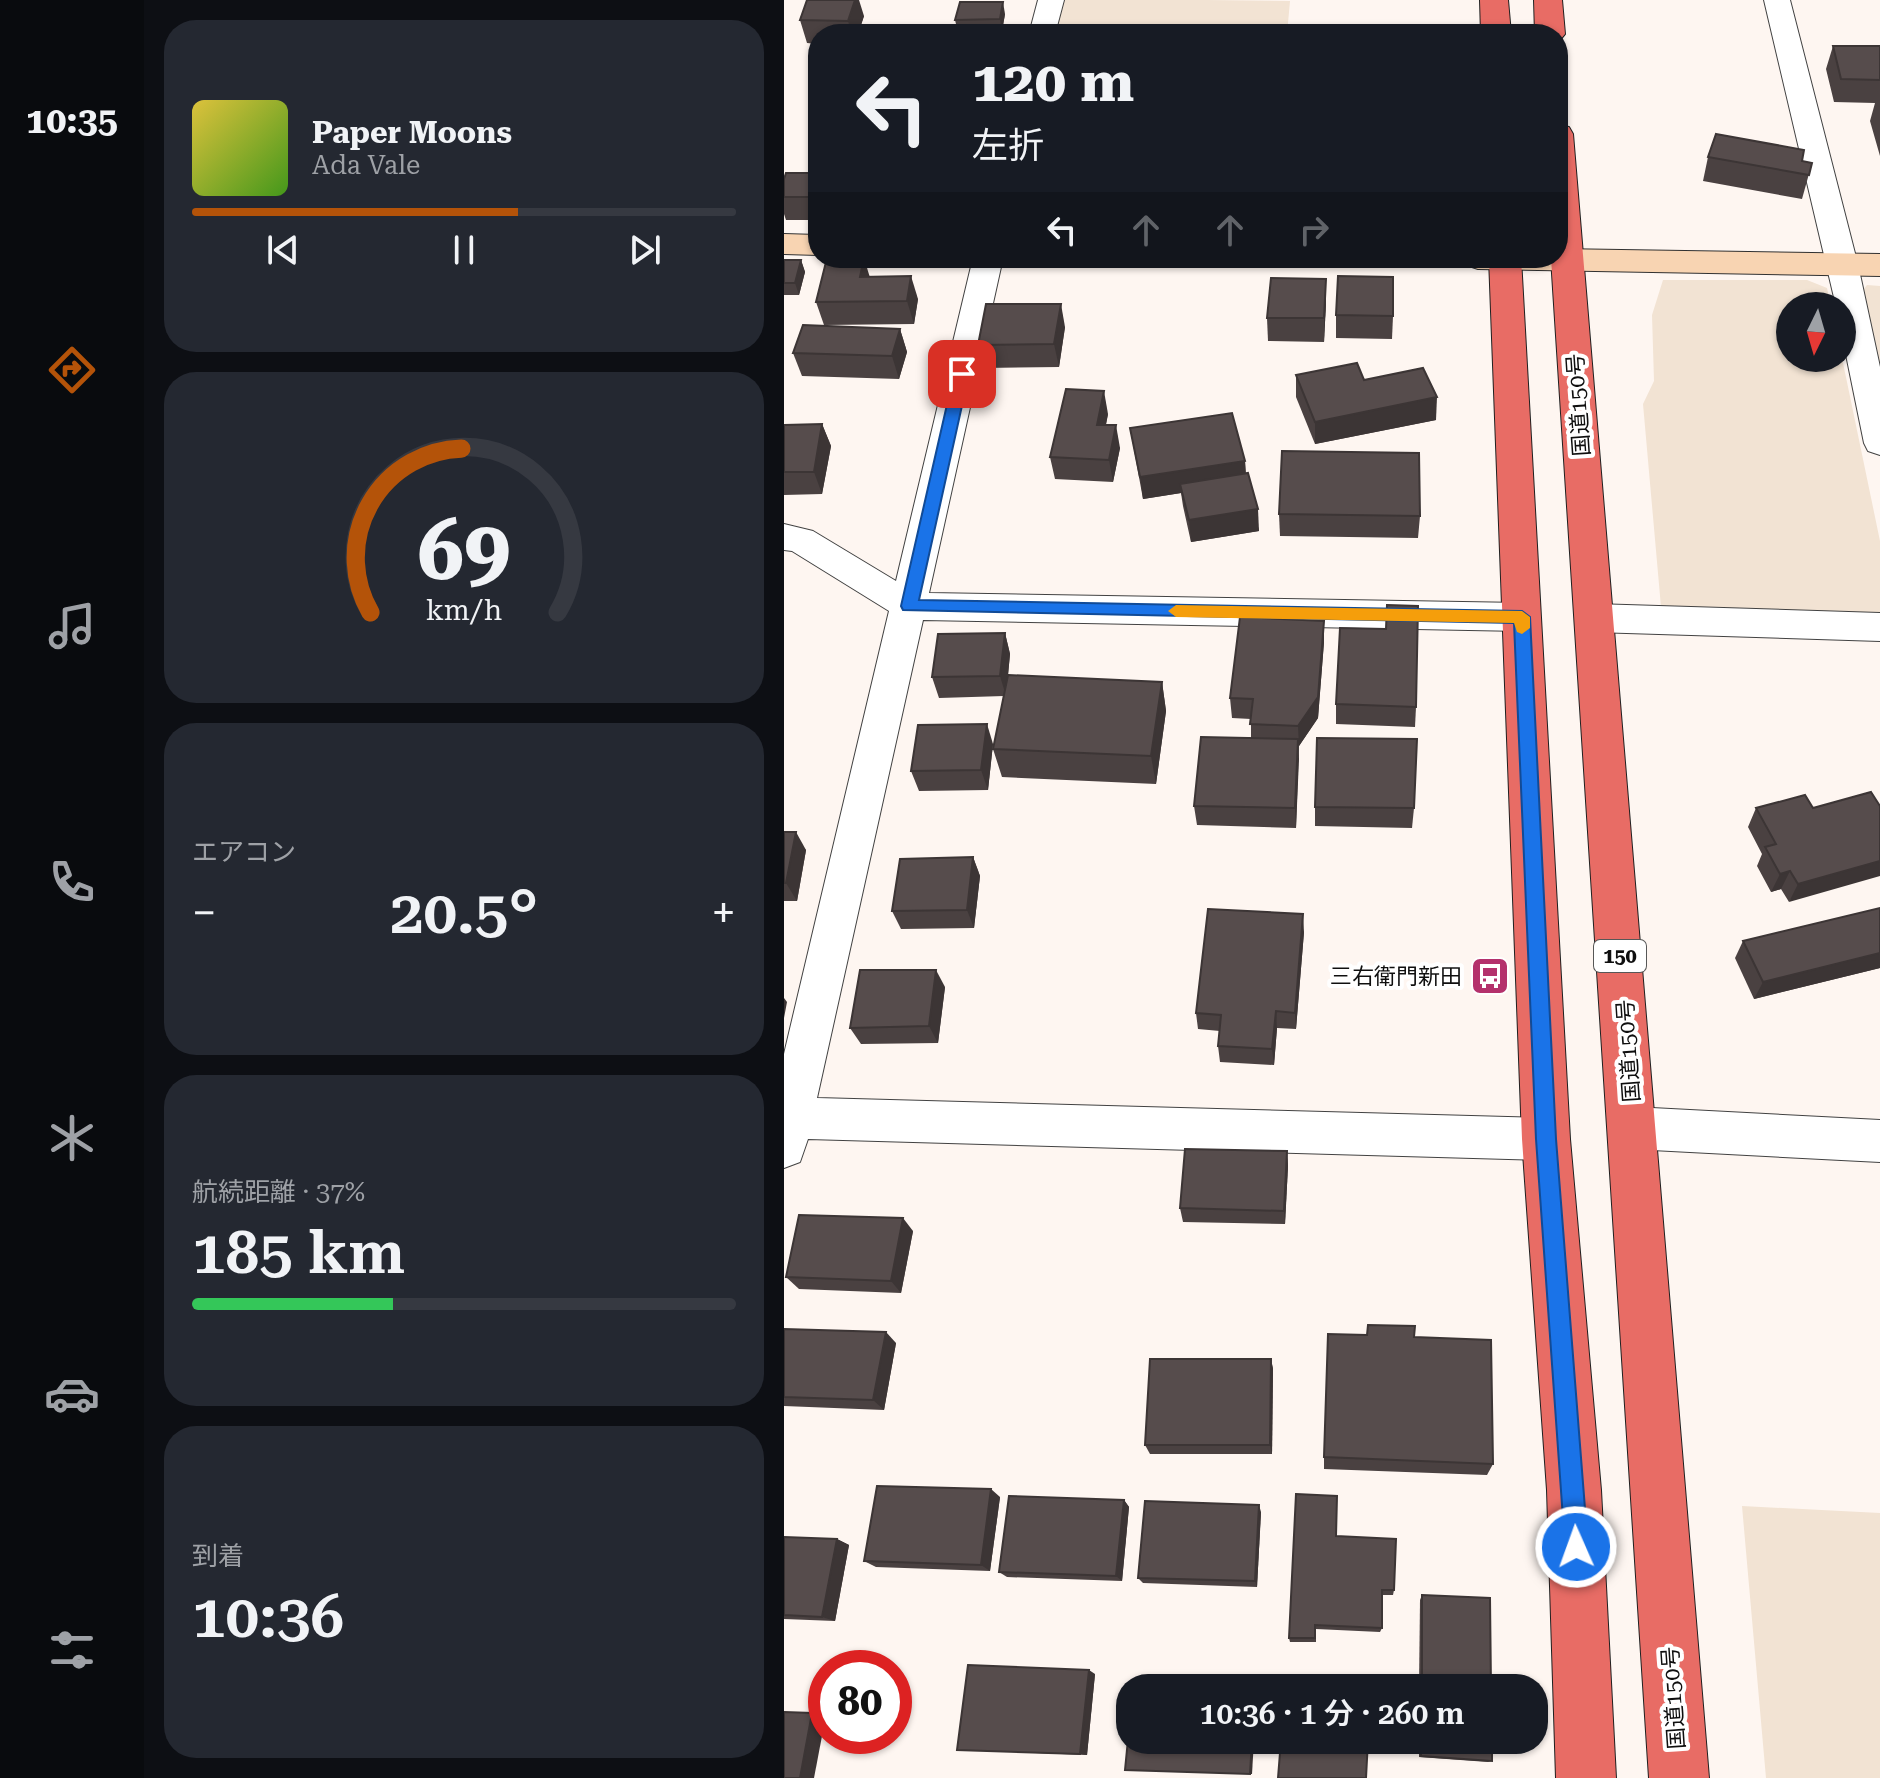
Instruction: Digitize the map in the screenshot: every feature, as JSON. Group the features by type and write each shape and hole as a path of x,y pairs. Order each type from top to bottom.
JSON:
{"highway":[{"path":"1494,0 1495,24"},
{"path":"1548,0 1549,24"},
{"name":"国道150号","path":"1568,260 1679,1778"},
{"path":"1505,268 1546,1139 1574,1490 1586,1778"}],"street":[{"path":"1045,24 1051,0"},
{"path":"1777,0 1843,265 1880,443"},
{"path":"784,244 808,245"},
{"path":"1568,260 1880,265"},
{"path":"986,268 786,1128 1546,1139"},
{"path":"784,537 801,540 909,606 1522,617"},
{"path":"1594,618 1880,627"},
{"path":"1633,1128 1880,1141"}],"shaded area":[{"path":"1063,0 1290,1 1288,24 1057,24"},
{"path":"1663,280 1807,280 1827,288 1828,292 1776,292 1776,372 1845,372 1880,541 1880,616 1661,607 1643,404 1654,381 1652,315"},
{"path":"1867,285 1880,286 1880,371 1860,294"},
{"path":"1742,1506 1880,1513 1880,1778 1766,1778"}],"building":[{"path":"807,0 855,0 848,21 800,20"},
{"path":"960,2 1003,2 1000,19 955,20"},
{"path":"1833,46 1880,46 1880,80 1841,79"},
{"path":"1716,134 1804,150 1802,161 1812,163 1809,175 1708,157"},
{"path":"786,173 808,173 808,197 784,197"},
{"path":"784,260 801,260 795,283 784,283"},
{"path":"824,268 862,268 860,277 911,276 907,301 816,302"},
{"path":"1338,276 1393,277 1393,316 1336,315"},
{"path":"1271,278 1326,279 1324,318 1267,318"},
{"path":"986,304 1061,304 1054,344 978,345"},
{"path":"803,325 900,329 892,356 793,353"},
{"path":"1357,363 1364,380 1423,368 1437,397 1315,422 1296,375"},
{"path":"1066,389 1104,391 1097,425 1116,425 1109,460 1050,457"},
{"path":"1232,413 1245,461 1140,477 1130,428"},
{"path":"822,424 814,472 784,472 784,425"},
{"path":"1282,451 1419,453 1420,516 1279,514"},
{"path":"1248,473 1258,509 1189,520 1180,484"},
{"path":"1387,605 1418,606 1416,707 1336,704 1340,628 1386,629"},
{"path":"1240,617 1324,621 1318,697 1298,726 1250,724 1253,699 1230,698"},
{"path":"1005,633 1000,676 932,677 938,634"},
{"path":"1008,675 1162,682 1151,756 993,749"},
{"path":"987,724 981,770 911,771 918,725"},
{"path":"1201,737 1298,739 1295,808 1194,806"},
{"path":"1317,738 1417,739 1414,808 1315,807"},
{"path":"1871,792 1880,806 1880,861 1798,884 1790,871 1780,874 1765,847 1776,844 1756,808 1805,795 1813,808"},
{"path":"784,832 796,832 786,883 784,883"},
{"path":"973,857 967,910 892,911 900,859"},
{"path":"1880,908 1880,953 1763,982 1743,941"},
{"path":"1208,909 1303,914 1295,1013 1276,1011 1272,1049 1218,1046 1221,1015 1196,1013"},
{"path":"860,970 936,970 929,1026 850,1028"},
{"path":"1185,1149 1287,1151 1284,1211 1180,1208"},
{"path":"799,1215 903,1218 891,1281 786,1277"},
{"path":"1368,1325 1415,1326 1414,1337 1491,1340 1493,1464 1324,1457 1328,1334 1367,1335"},
{"path":"784,1329 886,1332 873,1400 784,1397"},
{"path":"1150,1359 1271,1359 1270,1445 1145,1445"},
{"path":"877,1486 991,1489 981,1565 864,1561"},
{"path":"1296,1494 1337,1496 1336,1536 1396,1539 1394,1590 1382,1590 1382,1628 1315,1625 1315,1638 1289,1638"},
{"path":"1009,1496 1124,1500 1116,1576 999,1572"},
{"path":"1145,1501 1259,1505 1255,1581 1138,1578"},
{"path":"784,1537 837,1539 822,1617 784,1615"},
{"path":"1422,1595 1490,1598 1491,1674 1422,1674"},
{"path":"968,1665 1089,1670 1080,1754 957,1750"},
{"path":"784,1712 808,1713 808,1735 800,1778 784,1778"},
{"path":"1127,1754 1251,1754 1250,1774 1125,1770"},
{"path":"1280,1754 1367,1754 1366,1778 1278,1778"},
{"path":"1492,1754 1492,1761 1421,1756"}],"slow traffic":[{"path":"1176,611 1522,617 1522,628"}],"place":[{"name":"三右衛門新田","path":"1490,976"}],"route":[{"path":"962,374 909,606 1522,617 1546,1139 1576,1547"}]}
